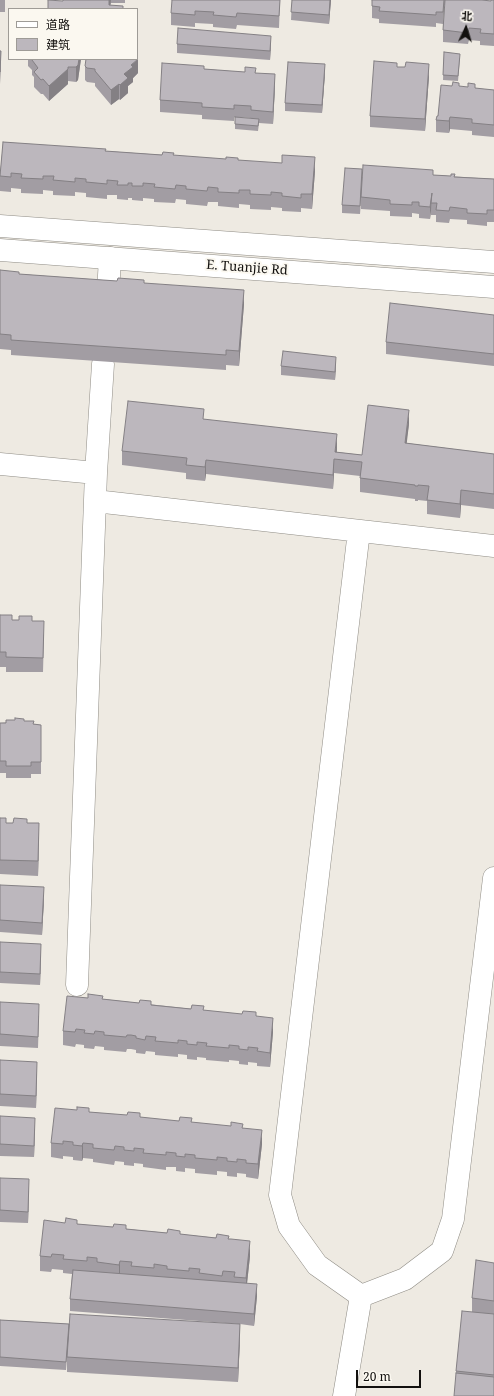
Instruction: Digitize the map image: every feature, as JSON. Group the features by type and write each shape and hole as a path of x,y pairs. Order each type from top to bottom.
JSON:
{"street":[{"path":"0,226 494,262"},
{"name":"E. Tuanjie Rd","path":"0,250 494,287"},
{"path":"108,293 110,258"},
{"path":"77,985 96,473 103,364"},
{"path":"0,464 96,473"},
{"path":"95,501 494,546"},
{"path":"359,530 280,1195 289,1226 317,1265 361,1296"},
{"path":"361,1296 405,1279 442,1251 453,1219 494,878"},
{"path":"344,1396 361,1296"}],"building":[{"path":"48,0 109,0 109,5 123,6 123,8 48,8"},
{"path":"172,0 280,0 279,16 237,13 236,17 213,15 214,12 195,11 195,15 171,13"},
{"path":"292,0 330,0 329,15 291,12"},
{"path":"372,0 444,0 443,12 436,12 436,15 379,11 380,7 372,6"},
{"path":"445,0 494,0 494,34 480,33 481,29 469,28 468,33 443,30"},
{"path":"178,28 271,36 270,51 177,44"},
{"path":"0,51 1,51 0,72"},
{"path":"444,52 460,54 458,76 443,75"},
{"path":"32,60 79,60 76,67 68,67 68,69 49,86 34,72 38,68"},
{"path":"86,60 137,60 131,65 133,67 124,74 128,78 111,90 95,71 95,69 87,68 85,66"},
{"path":"374,61 397,63 397,67 405,67 406,62 429,64 425,119 370,116"},
{"path":"288,62 325,64 322,105 285,103"},
{"path":"162,63 204,66 204,69 245,72 245,67 256,68 255,73 275,74 273,112 251,110 251,106 234,105 234,109 202,107 202,103 160,100"},
{"path":"453,82 459,83 459,86 468,87 468,83 475,84 475,88 494,90 494,125 472,123 472,119 450,117 449,121 436,120 438,116 441,85 452,86"},
{"path":"235,117 259,119 258,126 235,124"},
{"path":"3,142 106,149 105,151 162,155 163,152 174,153 173,155 226,159 226,157 238,158 238,160 282,163 282,155 315,157 312,194 301,194 301,198 282,196 282,193 271,192 271,195 250,194 250,190 239,190 239,193 218,192 218,188 208,187 207,191 186,189 186,186 176,185 175,189 154,187 155,184 143,183 143,186 132,186 132,183 128,183 128,185 117,185 118,181 107,180 107,184 86,182 86,179 75,178 75,182 53,180 54,176 43,176 43,179 21,178 22,174 11,173 11,177 0,176"},
{"path":"363,165 433,170 433,175 451,176 451,174 455,174 454,177 494,179 494,210 487,210 487,214 467,213 467,209 450,207 449,211 436,210 437,203 431,203 432,193 430,207 419,206 419,202 412,202 412,205 390,204 390,200 361,197"},
{"path":"345,168 362,169 360,206 342,205"},
{"path":"0,270 19,272 19,274 117,281 118,278 144,280 144,283 244,290 239,351 226,350 226,355 11,340 11,335 0,334"},
{"path":"390,303 494,315 494,354 386,342"},
{"path":"283,351 336,357 335,372 281,366"},
{"path":"128,401 204,409 203,419 337,434 335,452 362,455 368,405 409,410 405,443 494,454 494,494 461,490 460,504 427,500 429,486 415,486 360,478 362,462 334,459 333,475 206,460 205,467 186,465 187,458 122,451"},
{"path":"0,615 12,615 12,620 19,620 19,616 32,616 32,621 44,621 43,658 6,657 6,652 0,652"},
{"path":"15,718 24,719 24,721 34,721 33,724 41,725 41,762 31,762 31,766 6,766 6,761 0,761 0,723 6,723 6,720 15,720"},
{"path":"0,818 6,818 6,823 13,823 14,818 27,819 27,823 39,823 38,861 0,860"},
{"path":"0,885 44,887 42,923 0,920"},
{"path":"0,942 41,944 40,974 0,972"},
{"path":"88,994 103,996 102,999 139,1003 140,1000 151,1001 151,1005 191,1009 192,1005 204,1006 203,1010 242,1014 243,1011 256,1012 256,1016 273,1018 270,1053 257,1051 258,1048 248,1047 248,1050 239,1049 239,1046 229,1045 229,1048 206,1046 207,1043 197,1042 197,1045 187,1044 187,1041 178,1040 178,1043 155,1041 156,1037 146,1036 145,1040 131,1035 127,1035 126,1037 104,1035 104,1032 95,1031 94,1034 84,1033 85,1030 76,1029 75,1032 63,1031 67,996 88,998"},
{"path":"0,1002 39,1004 38,1037 0,1034"},
{"path":"0,1060 37,1062 36,1096 0,1094"},
{"path":"77,1107 89,1108 89,1112 127,1115 128,1112 140,1113 140,1117 179,1121 180,1117 192,1118 191,1122 231,1126 231,1122 243,1124 242,1128 262,1130 258,1164 246,1163 246,1160 237,1159 237,1162 227,1161 227,1158 217,1157 217,1160 195,1158 195,1155 185,1154 185,1157 176,1156 176,1153 166,1152 166,1155 143,1153 144,1149 134,1148 134,1151 124,1150 124,1147 115,1146 114,1150 93,1148 93,1144 83,1143 82,1146 73,1145 73,1142 63,1141 63,1144 51,1143 55,1108 77,1110"},
{"path":"0,1116 35,1118 34,1146 0,1144"},
{"path":"0,1178 29,1179 28,1212 0,1210"},
{"path":"66,1218 77,1220 77,1224 113,1227 114,1224 126,1225 126,1229 167,1233 168,1229 180,1231 180,1234 216,1238 217,1234 229,1236 228,1239 250,1241 246,1278 234,1277 235,1272 223,1271 222,1276 199,1273 200,1269 189,1268 189,1271 167,1269 167,1266 154,1264 154,1268 131,1266 132,1262 120,1261 119,1265 97,1262 97,1258 87,1257 87,1261 63,1259 64,1255 52,1254 51,1257 40,1256 44,1220 65,1223"},
{"path":"476,1260 494,1263 494,1301 472,1298"},
{"path":"73,1270 257,1284 254,1314 70,1299"},
{"path":"462,1311 494,1314 494,1375 456,1371"},
{"path":"70,1314 240,1324 238,1368 67,1357"},
{"path":"0,1320 69,1324 66,1362 0,1357"},
{"path":"456,1373 494,1377 494,1396 454,1396"}]}
